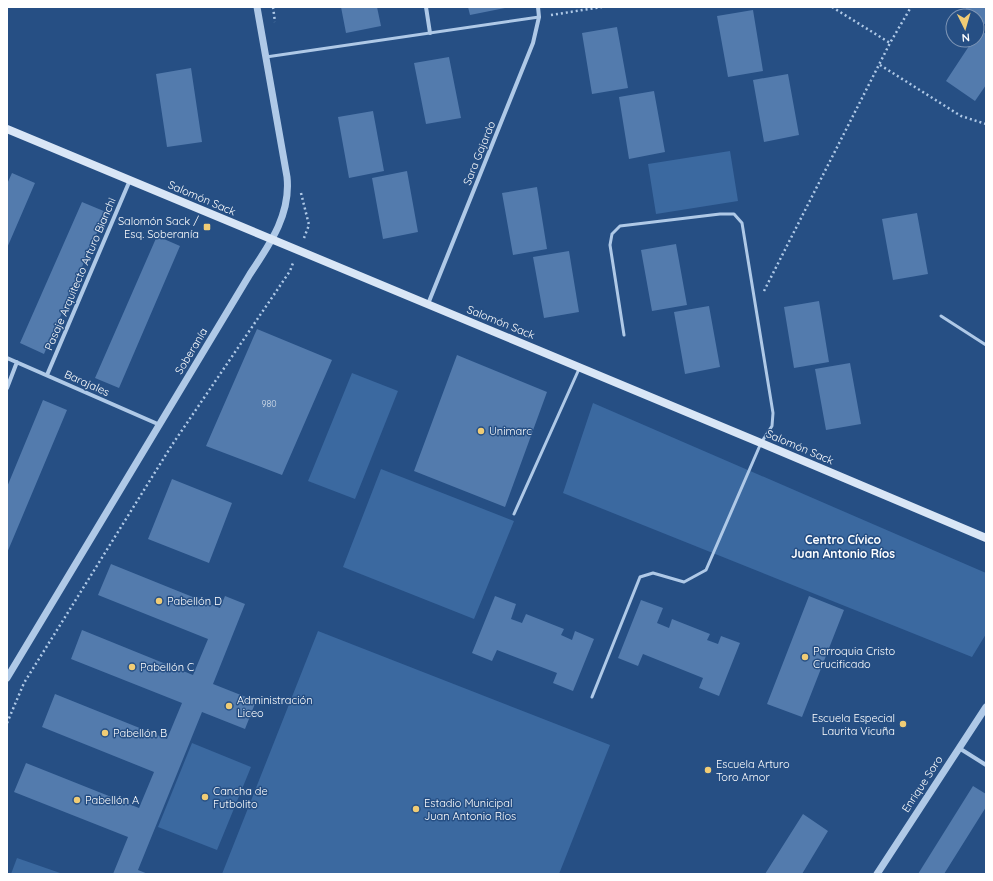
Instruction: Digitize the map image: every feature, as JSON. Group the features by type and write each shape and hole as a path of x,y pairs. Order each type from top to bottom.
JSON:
{"main road":[{"name":"Salomón Sack","path":"7,129 580,367 986,538"}],"street":[{"name":"Soberanía","path":"7,678 250,274 272,240 284,213 288,188 257,7"},
{"path":"426,7 430,33"},
{"name":"Sara Gajardo","path":"428,304 530,50 540,17 538,7"},
{"name":"Pasaje Arquitecto Arturo Bianchi","path":"47,375 130,180"},
{"name":"Barajales","path":"7,358 160,425"},
{"path":"7,388 17,362"},
{"name":"Enrique Soro","path":"877,874 986,706"},
{"path":"959,748 986,765"}],"lane":[{"path":"266,58 540,17"},
{"path":"592,697 640,577 653,573 684,582 706,570 761,443 772,426 774,413 742,223 734,214 720,214 620,226 612,234 610,245 624,335"},
{"path":"941,316 986,345"},
{"path":"514,514 580,367"}],"path":[{"path":"540,17 602,7"},
{"path":"832,7 890,43"},
{"path":"756,307 890,43 911,7"},
{"path":"880,65 961,116 986,124"}],"shaded area":[{"path":"730,151 738,201 656,214 648,164"},
{"path":"352,373 398,391 355,499 308,481"},
{"path":"593,403 986,573 986,634 972,657 563,493"},
{"path":"381,469 514,521 474,619 343,567"},
{"name":"Estadio Municipal Juan Antonio Ríos","path":"318,631 610,745 559,874 222,874"},
{"name":"Cancha de Futbolito","path":"192,743 251,767 217,850 158,827"},
{"path":"17,858 63,874 11,874"}],"building":[{"path":"341,7 377,7 381,26 346,33"},
{"path":"468,7 504,7 505,8 470,15"},
{"path":"986,7 986,25 985,8 966,8"},
{"path":"753,10 763,71 728,77 717,16"},
{"path":"617,27 628,88 592,94 582,33"},
{"path":"985,33 986,34 986,85 975,101 946,81 968,48 985,48"},
{"path":"449,57 461,118 426,124 414,63"},
{"path":"191,68 202,142 167,147 156,74"},
{"path":"788,74 799,135 764,142 753,80"},
{"path":"654,91 665,152 629,159 619,97"},
{"path":"373,111 384,171 349,178 338,117"},
{"path":"407,171 418,232 383,239 372,178"},
{"path":"12,173 35,183 7,248 7,184"},
{"path":"537,187 547,249 513,255 502,193"},
{"path":"82,202 106,212 44,354 20,343"},
{"path":"917,213 928,274 893,280 882,219"},
{"path":"157,236 180,246 119,388 95,378"},
{"path":"676,244 687,305 652,311 641,250"},
{"path":"569,251 579,312 544,318 533,257"},
{"path":"819,301 829,362 794,368 784,307"},
{"path":"709,306 720,367 685,374 674,312"},
{"path":"257,329 332,360 282,475 206,446"},
{"name":"Unimarc","path":"457,355 547,392 505,507 414,471"},
{"path":"850,363 861,424 826,430 815,369"},
{"path":"43,400 67,410 7,553 7,487"},
{"path":"172,479 232,503 209,563 148,539"},
{"path":"111,564 220,608 225,596 245,604 213,684 256,701 245,729 202,712 138,870 148,874 113,874 128,837 14,792 26,763 139,808 154,772 42,727 55,694 167,739 182,703 71,659 82,630 193,675 208,639 98,595"},
{"path":"495,596 516,604 511,619 522,623 526,614 564,629 561,635 572,640 575,631 594,639 573,691 553,683 557,673 497,650 492,661 472,653"},
{"name":"Parroquia Cristo Crucificado","path":"809,596 844,610 802,717 767,704"},
{"path":"641,600 663,608 657,623 669,628 672,619 710,634 707,640 718,644 721,636 740,643 719,696 699,688 703,678 643,654 638,666 618,658"},
{"path":"973,786 986,794 986,807 944,874 918,874"},
{"path":"803,814 828,831 802,874 765,874"}],"place":[{"name":"Salomón Sack / Esq. Soberanía","path":"207,227"},
{"name":"Unimarc","path":"481,431"},
{"name":"Pabellón D","path":"159,601"},
{"name":"Parroquia Cristo Crucificado","path":"805,657"},
{"name":"Pabellón C","path":"132,667"},
{"name":"Administración Liceo","path":"229,706"},
{"name":"Escuela Especial Laurita Vicuña","path":"903,724"},
{"name":"Pabellón B","path":"105,733"},
{"name":"Escuela Arturo Toro Amor","path":"708,770"},
{"name":"Cancha de Futbolito","path":"205,797"},
{"name":"Pabellón A","path":"77,800"},
{"name":"Estadio Municipal Juan Antonio Ríos","path":"416,809"}],"district":[{"name":"Centro Cívico Juan Antonio Ríos","path":"843,546"}]}
